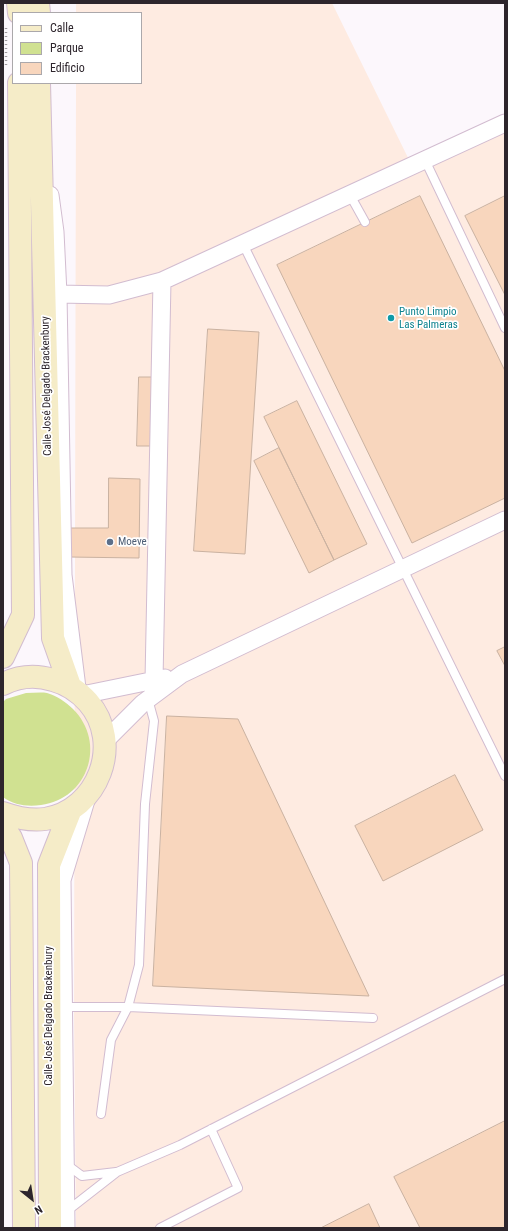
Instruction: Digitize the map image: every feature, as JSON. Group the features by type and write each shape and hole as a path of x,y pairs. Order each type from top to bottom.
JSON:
{"main road":[{"path":"3,657 23,615 19,84"},
{"name":"Calle José Delgado Brackenbury","path":"39,84 53,638 76,691 93,708 101,724 105,741 105,756 102,770 96,784 79,803 49,865 50,1228"},
{"path":"3,684 21,678 46,678 76,691"},
{"path":"3,813 16,818 30,820 45,819 59,816 79,803"},
{"path":"3,826 11,838 21,863 24,1228"}],"street":[{"path":"40,115 55,232 58,294 63,575 76,691 154,680 182,674"},
{"path":"58,294 109,295 162,281 505,123"},
{"path":"154,680 162,281"},
{"path":"105,741 148,699 182,674 505,520"},
{"path":"66,1220 62,880 79,803"}],"lane":[{"path":"425,160 505,328"},
{"path":"350,195 365,222"},
{"path":"243,244 505,776"},
{"path":"101,1114 111,1040 128,1007 139,966 145,804 154,721 148,699"},
{"path":"65,1164 82,1176 117,1172 180,1145 505,979"},
{"path":"64,1007 128,1007 373,1018"},
{"path":"160,1228 238,1188 211,1129"},
{"path":"66,1220 117,1172"}],"shaded area":[{"path":"76,3 332,3 415,172 505,130 505,1228 76,1228 74,1013 76,84 142,84 142,12 76,12"}],"green space":[{"path":"26,693 47,693 64,702 73,709 83,723 89,738 90,753 87,768 81,781 71,792 57,801 31,806 21,805 3,797 3,702 6,699"}],"building":[{"name":"Punto Limpio Las Palmeras","path":"420,196 505,371 505,498 412,543 277,265"},
{"path":"505,196 505,295 465,216"},
{"path":"208,329 259,332 245,554 194,551"},
{"path":"139,377 153,377 151,446 137,446"},
{"path":"297,401 367,544 334,560 264,417"},
{"path":"279,448 334,560 309,573 254,461"},
{"path":"109,478 140,479 139,558 69,557 70,528 108,528"},
{"path":"505,647 505,666 497,651"},
{"path":"167,716 238,719 369,996 153,986"},
{"path":"455,775 483,830 383,881 355,826"},
{"path":"505,1121 505,1228 420,1228 394,1177"},
{"path":"369,1204 380,1228 321,1228"}],"place":[{"name":"Punto Limpio Las Palmeras","path":"391,318"},
{"name":"Moeve","path":"110,542"}]}
